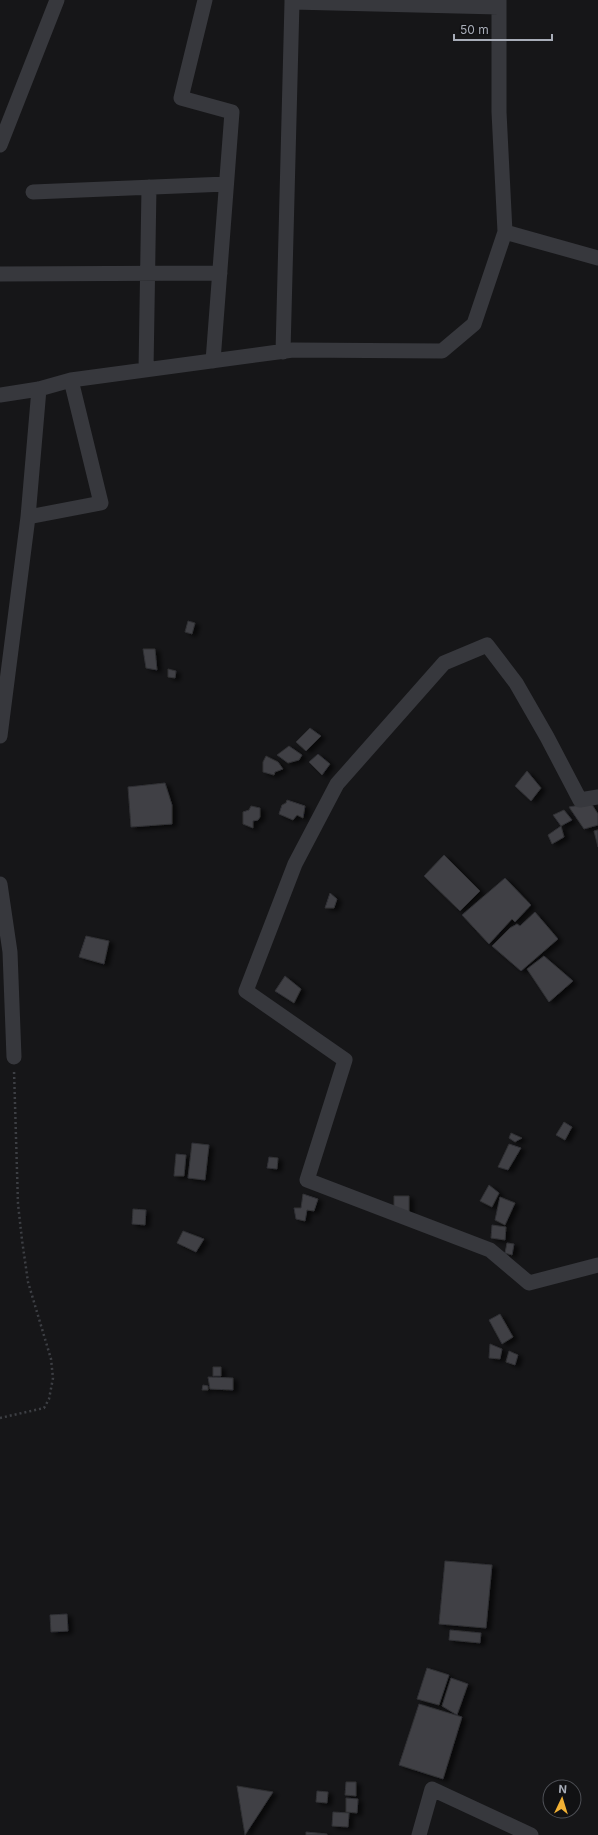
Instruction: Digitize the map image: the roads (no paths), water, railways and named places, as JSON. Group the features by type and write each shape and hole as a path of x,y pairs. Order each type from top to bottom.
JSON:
{"street":[{"path":"0,145 57,0"},
{"path":"205,0 181,98 232,112 213,361"},
{"path":"0,394 39,389 71,380 283,352 294,350 442,351 474,324 505,232 499,112 499,4 292,1 283,352"},
{"path":"33,192 226,184"},
{"path":"146,370 149,187"},
{"path":"505,232 598,258"},
{"path":"0,274 220,273"},
{"path":"28,517 101,503 71,380"},
{"path":"0,736 28,517 39,389"},
{"path":"598,797 580,800 547,737 516,683 487,645 444,663 337,784 295,864 246,991 345,1060 307,1180 490,1250 529,1283 598,1265"},
{"path":"0,884 14,1057"},
{"path":"419,1835 432,1789 531,1835"}]}
